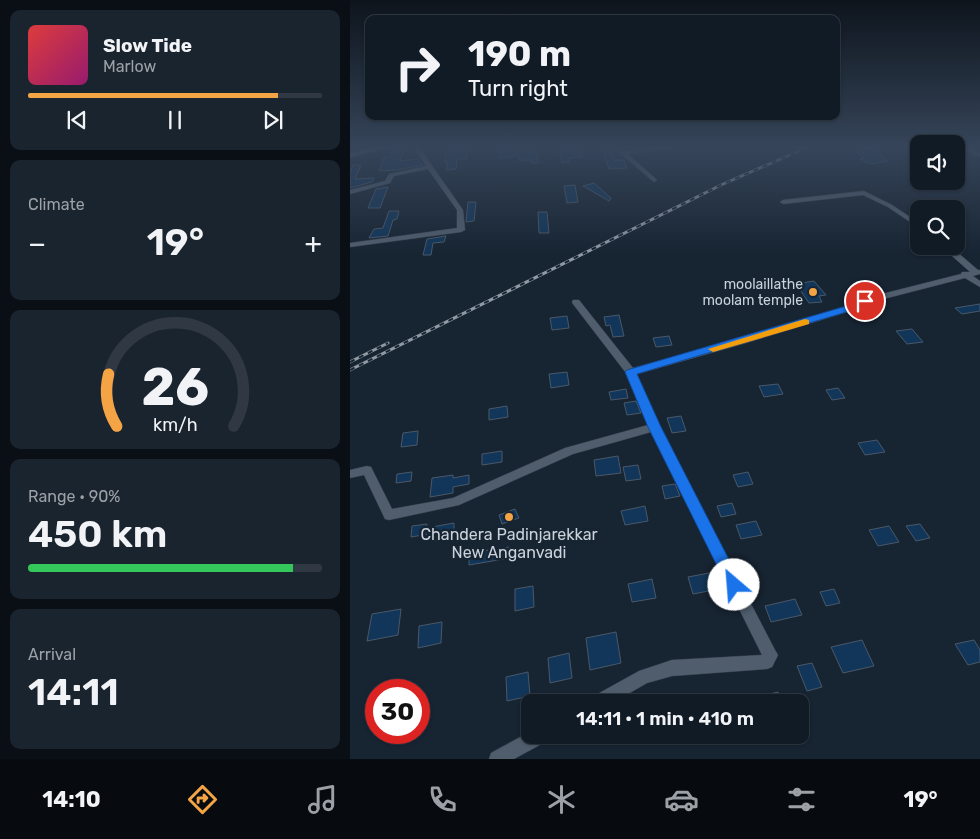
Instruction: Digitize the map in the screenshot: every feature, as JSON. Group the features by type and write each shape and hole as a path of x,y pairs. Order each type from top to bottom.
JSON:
{"street":[{"path":"350,192 386,182"},
{"path":"350,245 461,230 460,210 440,182"},
{"path":"783,202 864,193 910,220"},
{"path":"954,255 973,273 980,285"},
{"path":"631,372 743,341 846,309 865,301 973,273"},
{"path":"576,302 631,372 654,427 770,655 767,662 672,668 644,676 614,694"},
{"path":"350,474 367,470 389,515 455,502 569,451 654,427"},
{"path":"497,759 524,744"}],"building":[{"path":"350,182 370,182 350,188"},
{"path":"594,183 611,198 609,201 583,186"},
{"path":"575,185 578,202 567,203 564,186"},
{"path":"388,187 380,208 368,208 376,189"},
{"path":"468,202 476,202 474,221 466,222"},
{"path":"389,211 399,211 397,219 393,220 388,236 369,238 374,229 383,228"},
{"path":"538,212 547,212 549,233 539,233"},
{"path":"446,236 444,242 433,243 431,255 423,255 427,239"},
{"name":"moolaillathe moolam temple","path":"814,281 826,295 819,296 822,302 809,303 796,284"},
{"path":"980,304 980,311 962,314 955,308"},
{"path":"619,315 624,336 613,337 610,325 606,326 604,317"},
{"path":"567,316 569,328 552,330 550,318"},
{"path":"912,329 923,342 907,344 896,331"},
{"path":"669,336 672,345 656,347 653,338"},
{"path":"567,372 569,385 551,388 549,374"},
{"path":"778,384 783,394 764,397 759,386"},
{"path":"838,388 845,398 832,400 826,390"},
{"path":"626,389 628,398 611,400 609,392"},
{"path":"636,401 641,413 627,415 624,403"},
{"path":"507,406 508,417 489,420 489,409"},
{"path":"681,416 686,431 672,433 667,418"},
{"path":"418,431 417,445 401,447 403,433"},
{"path":"877,440 885,452 865,455 858,443"},
{"path":"502,451 502,462 482,465 482,454"},
{"path":"618,456 621,473 596,476 594,460"},
{"path":"638,465 641,479 626,481 623,467"},
{"path":"412,472 411,481 396,483 397,474"},
{"path":"748,472 753,484 738,487 733,475"},
{"path":"453,475 453,478 469,475 469,484 453,487 453,493 430,497 432,478"},
{"path":"675,484 680,496 665,499 662,486"},
{"path":"732,503 736,514 721,517 717,506"},
{"path":"645,506 648,521 625,525 621,511"},
{"name":"Chandera Padinjarekkar New Anganvadi","path":"515,509 519,518 502,524 499,515"},
{"path":"756,521 762,535 741,539 736,525"},
{"path":"454,523 454,538 435,541 435,533 411,537 412,526 427,524 426,528"},
{"path":"920,524 930,538 916,541 906,526"},
{"path":"889,526 899,542 878,546 869,530"},
{"path":"509,547 510,558 469,565 469,553"},
{"path":"709,573 714,590 693,594 688,577"},
{"path":"652,579 656,598 632,602 628,584"},
{"path":"533,586 534,607 515,611 515,589"},
{"path":"834,589 840,603 826,606 820,592"},
{"path":"795,599 802,615 771,622 765,606"},
{"path":"401,609 398,635 367,641 372,614"},
{"path":"442,622 441,643 418,648 419,626"},
{"path":"616,632 621,663 590,670 586,638"},
{"path":"862,640 874,666 843,673 831,647"},
{"path":"974,640 980,650 980,662 968,665 955,644"},
{"path":"569,653 572,678 550,683 548,658"},
{"path":"812,663 822,687 807,691 797,666"},
{"path":"528,672 530,694 521,694 521,698 507,701 506,677"}],"railway":[{"path":"350,370 727,182"},
{"path":"350,362 388,343"}],"slow traffic":[{"path":"713,349 805,322"}],"place":[{"name":"moolaillathe moolam temple","path":"813,292"},
{"name":"Chandera Padinjarekkar New Anganvadi","path":"509,517"}],"route":[{"path":"734,585 654,427 631,372 743,341 846,309 865,301"}]}
